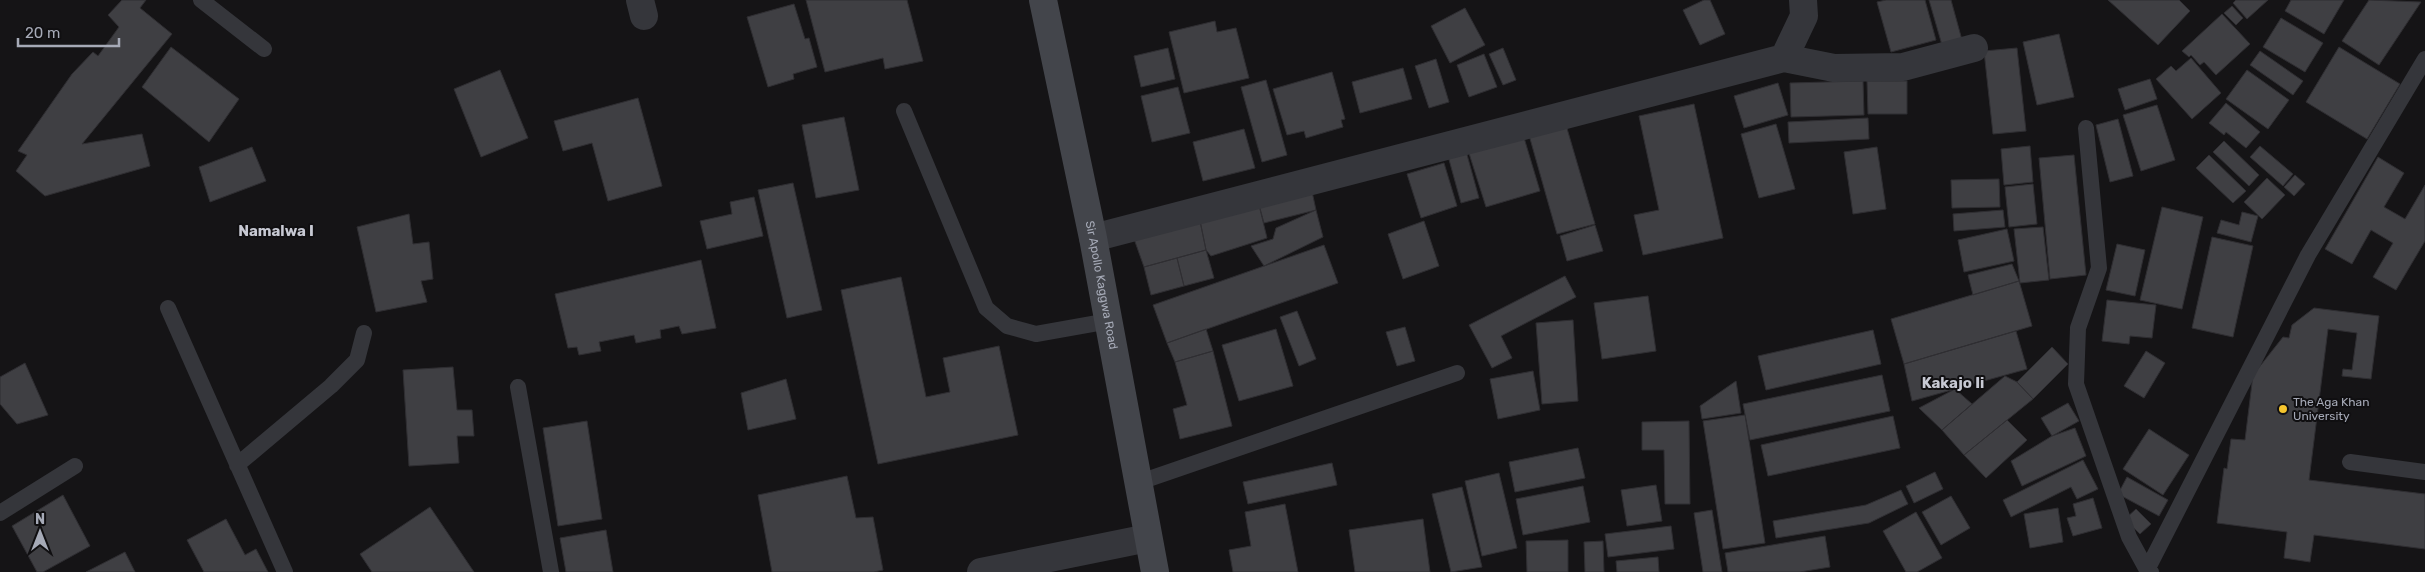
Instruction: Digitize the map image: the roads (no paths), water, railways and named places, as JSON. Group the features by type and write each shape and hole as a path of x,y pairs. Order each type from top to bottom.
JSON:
{"main road":[{"name":"Sir Apollo Kaggwa Road","path":"1043,0 1093,238 1155,572"}],"street":[{"path":"1784,58 1804,16 1803,0"},
{"path":"1093,238 1784,58 1834,68 1903,67 1974,48"},
{"path":"981,572 1148,538"}],"lane":[{"path":"201,0 264,49"},
{"path":"2149,571 2308,255 2425,59"},
{"path":"904,111 986,308 1007,326 1036,334 1109,321"},
{"path":"2086,128 2099,268 2078,328 2076,384 2129,538 2149,571"},
{"path":"168,308 285,572"},
{"path":"238,465 331,386 357,360 364,333"},
{"path":"1137,483 1457,373"},
{"path":"518,387 551,572"},
{"path":"2350,462 2425,472"},
{"path":"0,513 75,466"}],"place":[{"name":"The Aga Khan University","path":"2283,409"}],"district":[{"name":"Namalwa I","path":"276,231"},
{"name":"Kakajo Ii","path":"1953,383"}]}
